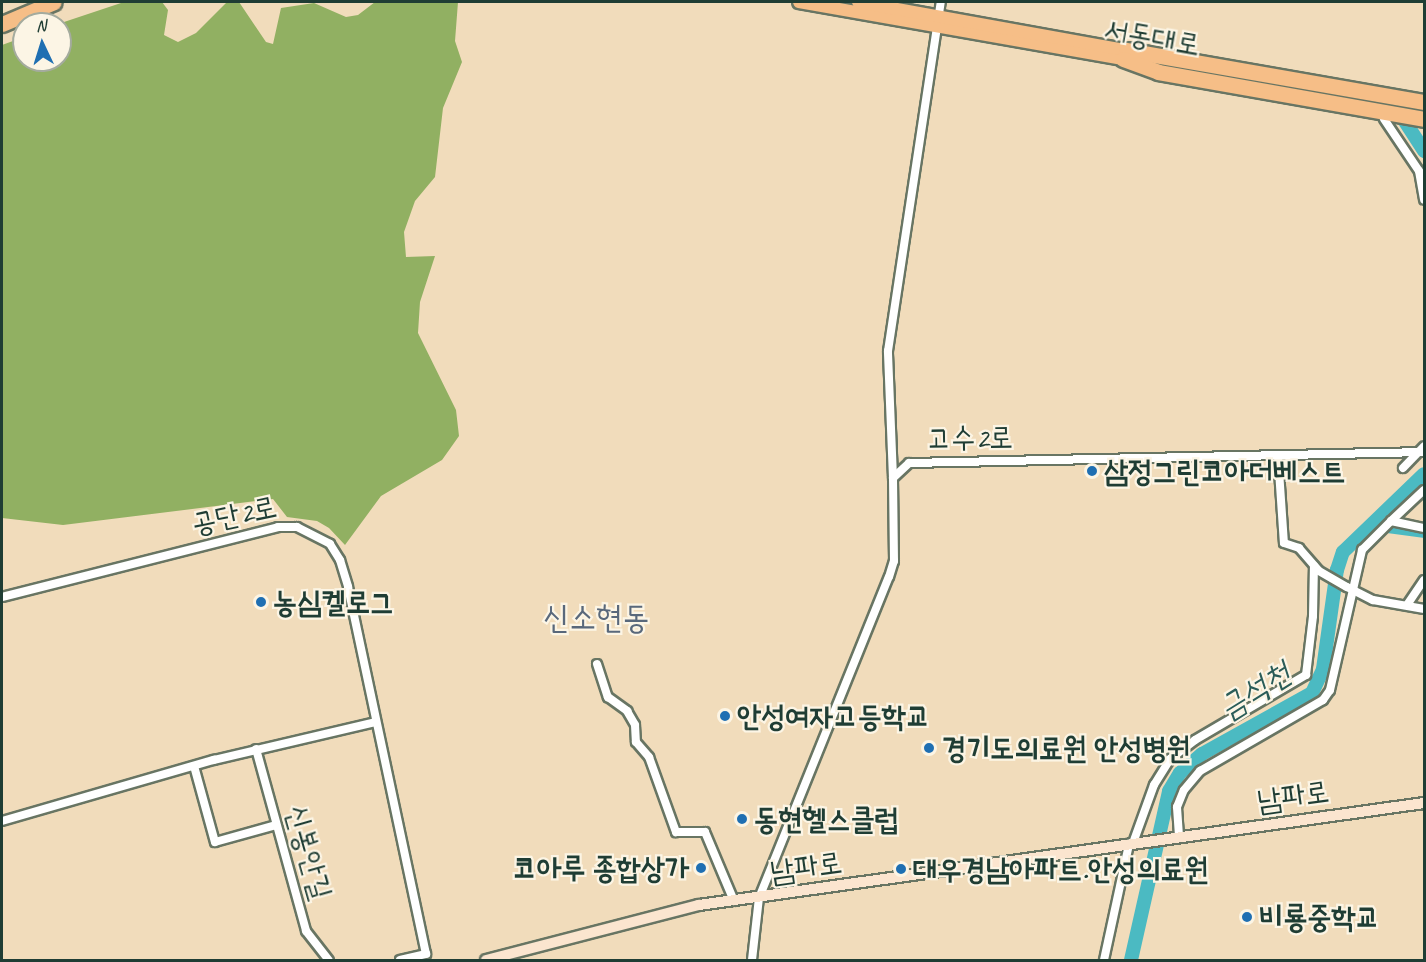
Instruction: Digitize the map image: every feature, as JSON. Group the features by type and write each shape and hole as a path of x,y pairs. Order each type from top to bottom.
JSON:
{"highway":[{"path":"2,24 54,2"},
{"path":"1125,54 1260,66 1425,94"},
{"path":"1125,54 1158,72 1425,119"},
{"name":"서동대로","path":"1125,54 1425,102"},
{"name":"서동대로","path":"1125,54 1425,111"}],"main road":[{"name":"서동대로","path":"799,2 941,22 1125,54"},
{"name":"서동대로","path":"858,2 941,22"}],"street":[{"path":"893,478 888,351 941,22 942,2"},
{"path":"1384,119 1419,171 1425,200"},
{"path":"1403,468 1422,450"},
{"name":"고수2로","path":"752,960 759,898 889,577 894,561 893,478 909,463 1278,456 1422,450"},
{"path":"1278,456 1284,543 1299,548 1317,569 1373,600 1425,609"},
{"path":"1173,837 1177,807 1184,790 1200,771 1323,700 1330,690 1349,588 1362,550 1425,490"},
{"path":"1390,522 1425,528"},
{"name":"공단2로","path":"2,597 278,527 297,526 330,544 340,560 429,957 400,960"},
{"path":"1104,960 1133,843 1154,785 1170,759 1195,740 1306,675 1317,569"},
{"path":"1407,605 1425,580"},
{"path":"597,664 608,697 627,711 635,725 636,742 649,757 676,832 705,832 734,901"},
{"path":"2,821 256,749 376,722"},
{"name":"신봉안길","path":"256,749 306,931 329,960"},
{"path":"194,766 215,842 276,825"},
{"name":"남파로","path":"486,960 699,905 1425,803"}],"green space":[{"path":"124,2 162,2 168,10 164,35 178,42 196,33 227,2 239,2 266,42 273,44 281,8 314,3 346,17 358,15 375,2 458,2 455,41 462,62 443,108 435,177 415,201 404,232 406,257 435,256 420,302 418,333 456,410 459,436 442,460 381,496 345,545 329,528 317,521 287,517 273,499 63,525 2,518 2,45 12,41 12,72 72,72 72,19"}],"waterway":[{"name":"금석천","path":"1404,120 1424,151"},
{"name":"금석천","path":"1131,960 1169,791 1180,773 1202,754 1312,693 1323,669 1337,570 1343,552 1424,474"},
{"path":"1373,524 1424,531"}],"place":[{"name":"삼정그린코아더베스트","path":"1092,471"},
{"name":"농심켈로그","path":"261,602"},
{"name":"안성여자고등학교","path":"725,716"},
{"name":"경기도의료원 안성병원","path":"929,748"},
{"name":"동현헬스클럽","path":"742,819"},
{"name":"코아루 종합상가","path":"701,868"},
{"name":"대우경남아파트.안성의료원","path":"901,869"},
{"name":"비룡중학교","path":"1247,917"}],"district":[{"name":"신소현동","path":"596,618"}]}
